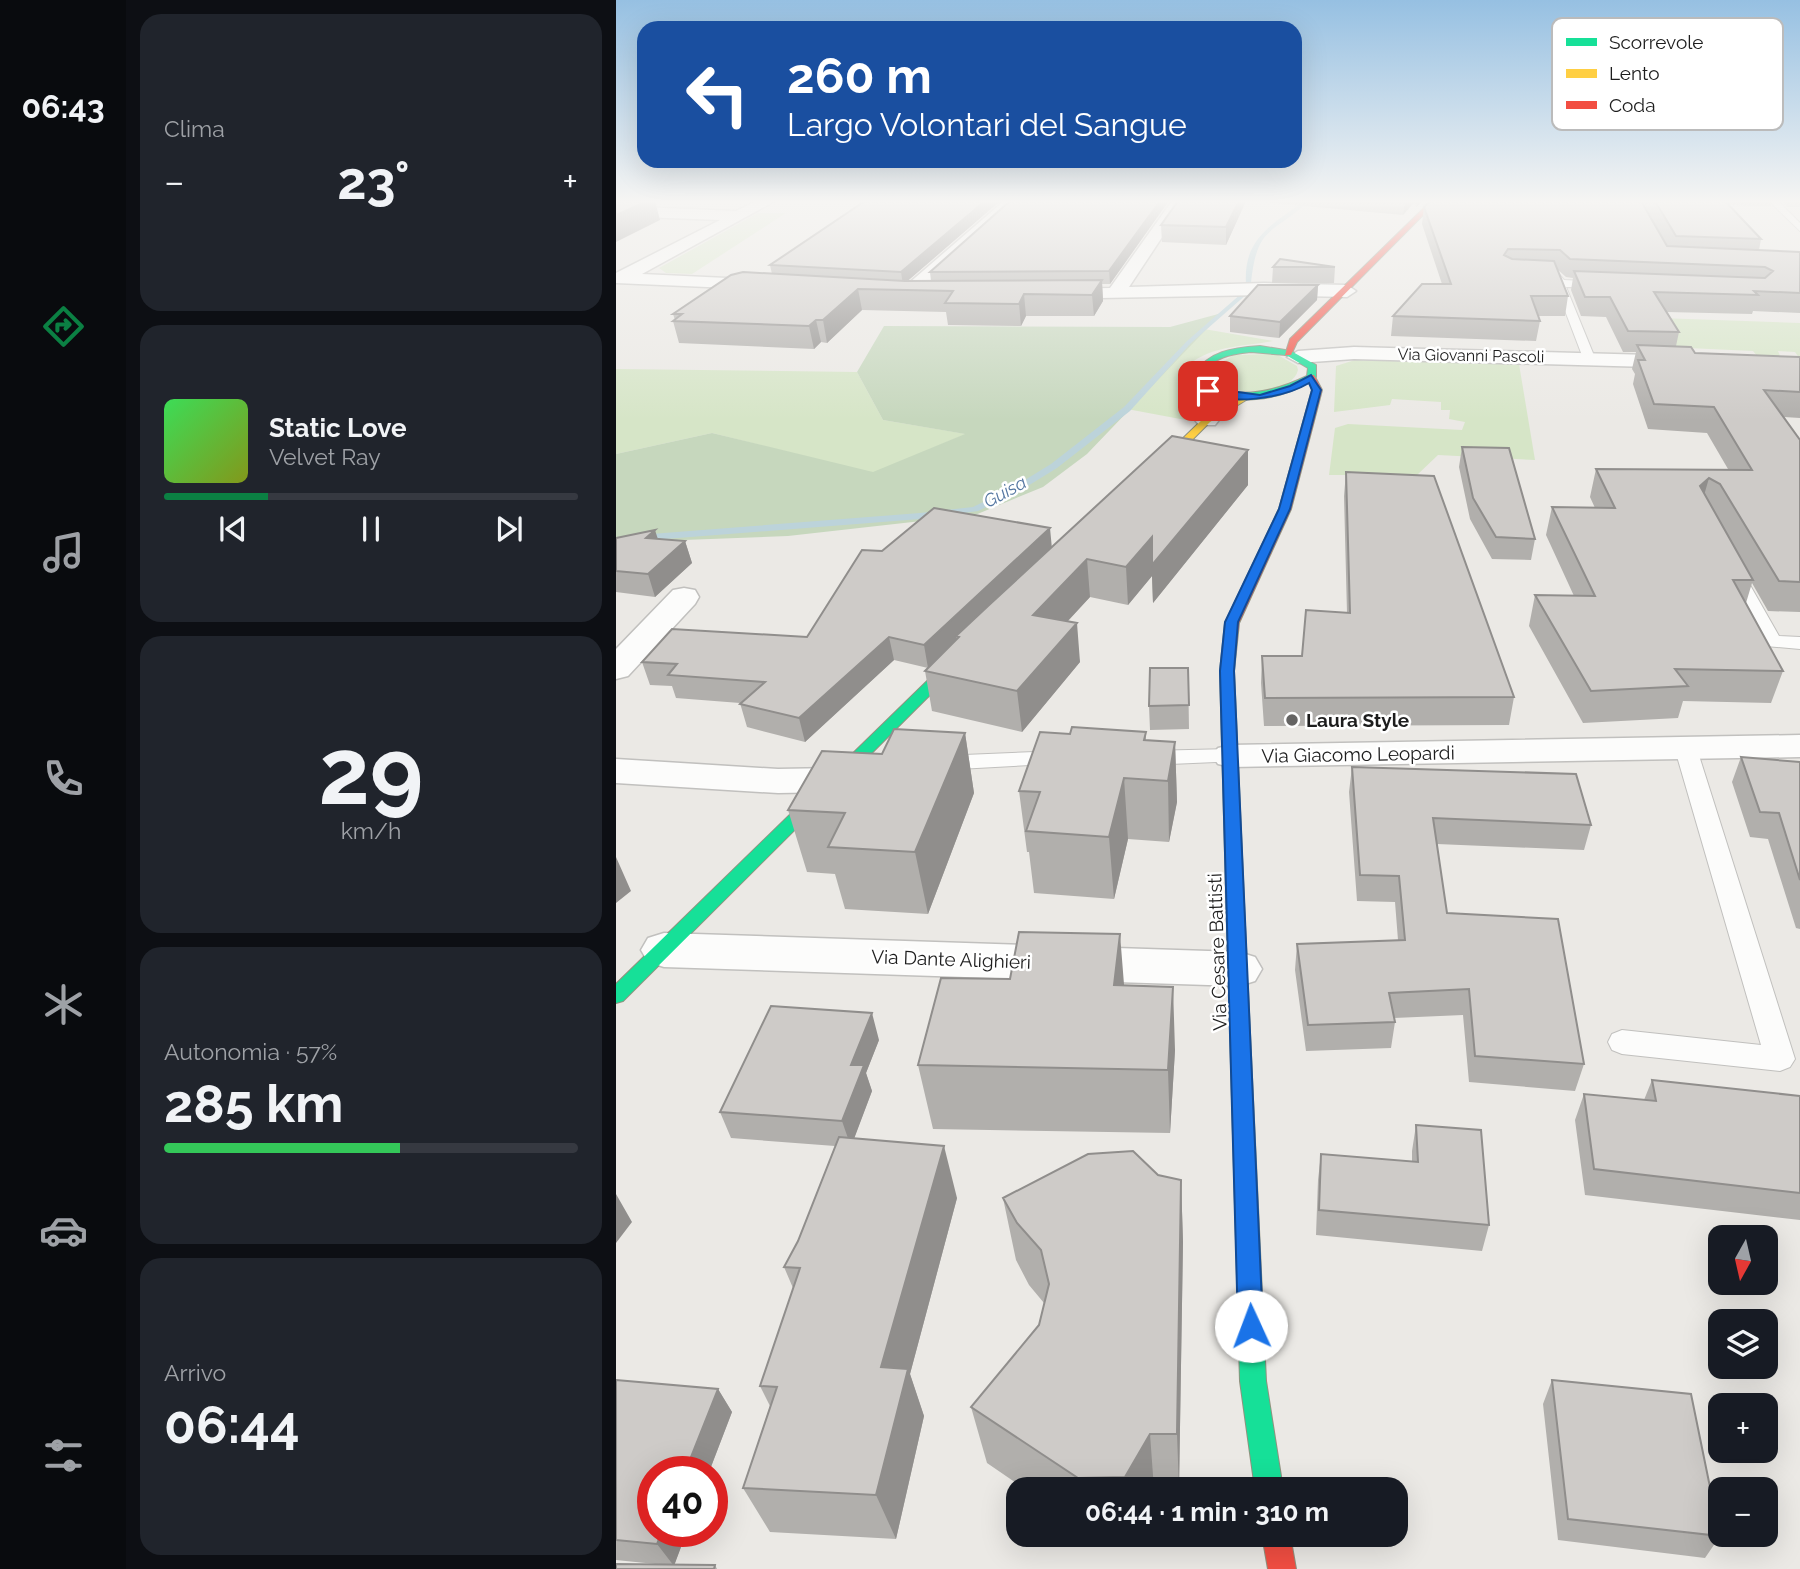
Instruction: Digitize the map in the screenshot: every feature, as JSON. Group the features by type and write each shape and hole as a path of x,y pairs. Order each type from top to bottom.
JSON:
{"street":[{"path":"747,285 762,274"},
{"path":"925,274 902,293 936,294"},
{"path":"1115,293 1128,274"},
{"path":"1143,482 1207,420 1253,397 1293,388 1301,359 1347,291 1363,274"},
{"path":"618,278 788,287"},
{"path":"1033,295 1264,289 1347,291"},
{"path":"1301,359 1260,349 1241,350 1207,360 1199,367 1196,380 1199,386 1208,391 1253,397 1289,410 1308,428"},
{"name":"Via Giovanni Pascoli","path":"1301,359 1354,352 1711,362"},
{"name":"Via Cesare Battisti","path":"1267,1477 1253,1381 1227,671 1232,622 1284,509 1308,428 1317,390 1301,359"},
{"path":"1207,420 1208,391"},
{"path":"616,669 684,597"},
{"path":"616,996 940,679 980,636"},
{"name":"Via Giacomo Leopardi","path":"1231,756 1800,746"},
{"path":"616,771 778,781 834,780"},
{"name":"Via Dante Alighieri","path":"664,950 1239,968"},
{"path":"1278,1547 1282,1569"}],"lane":[{"path":"1557,274 1589,358"},
{"path":"1560,283 1614,285"},
{"path":"1727,560 1772,642 1800,643"},
{"path":"1622,1042 1780,1059 1685,746"},
{"name":"Via Giacomo Leopardi","path":"1124,758 1231,756"},
{"path":"914,765 1083,758"},
{"path":"834,780 874,772"}],"green space":[{"path":"1222,313 1087,454 1043,487 975,515 788,536 657,541 616,554 616,454 712,433 873,472 965,434 883,420 857,372 884,326 1170,327"},
{"path":"1660,318 1800,323 1800,359 1795,352 1778,351 1781,358 1758,357 1753,351 1688,348 1678,355"},
{"path":"1204,329 1273,341 1214,351 1182,370 1182,383 1198,397 1199,408 1191,421 1127,409"},
{"path":"1276,354 1297,366 1298,370 1293,379 1284,385 1272,389 1243,391 1217,386 1208,381 1207,371 1234,355"},
{"path":"1355,360 1519,364 1535,460 1438,455 1417,475 1329,475 1335,428 1348,424 1462,430 1465,422 1449,419 1450,410 1441,410 1441,402 1392,399 1390,405 1334,412 1336,366"},
{"path":"616,369 857,372 883,420 966,434 873,473 712,433 616,454"}],"building":[{"path":"783,274 905,281 1102,280 1092,295 1024,294 1019,304 945,303 953,291 858,289 823,320 816,320 809,326 673,321 682,314 673,314 731,275"},
{"path":"1448,274 1559,274 1568,296 1531,296 1540,321 1393,316 1422,284 1451,284"},
{"path":"1575,274 1662,274 1765,278 1769,274 1800,274 1800,293 1754,291 1758,295 1654,292 1679,332 1628,331 1610,297 1585,297"},
{"path":"1258,285 1318,285 1280,322 1230,316"},
{"path":"1637,345 1691,347 1695,353 1800,357 1800,392 1764,390 1800,440 1800,582 1779,581 1720,484 1709,478 1700,486 1753,580 1733,580 1783,671 1675,669 1688,686 1591,691 1535,595 1595,596 1552,507 1615,508 1596,469 1752,470 1714,407 1654,404 1638,360 1645,360"},
{"path":"1172,436 1248,450 1152,565 1152,537 1126,567 1087,559 1033,615 1077,623 1017,691 925,671 959,637 956,636"},
{"path":"1462,447 1509,448 1535,539 1496,537 1473,498"},
{"path":"1346,472 1434,476 1514,697 1265,698 1262,656 1302,656 1306,610 1350,613"},
{"path":"934,508 1050,528 924,645 889,637 799,718 740,704 765,682 668,675 677,664 642,662 672,629 807,637 862,550 882,551"},
{"path":"655,530 646,538 685,541 648,574 616,571 616,538"},
{"path":"1150,668 1188,668 1189,705 1149,706"},
{"path":"1072,727 1146,732 1144,740 1175,742 1168,781 1124,778 1109,837 1026,831 1040,792 1019,791 1040,732 1070,734"},
{"path":"894,729 965,733 915,852 828,847 845,813 788,810 822,751 882,754"},
{"path":"1741,757 1800,762 1800,880 1779,813 1760,812"},
{"path":"1352,767 1576,774 1591,825 1433,818 1447,913 1558,919 1584,1064 1475,1056 1469,989 1389,993 1395,1022 1308,1025 1297,944 1405,940 1399,876 1360,875"},
{"path":"1019,932 1120,934 1114,985 1173,987 1168,1070 918,1065 941,978 1010,979"},
{"path":"771,1006 872,1013 851,1065 864,1065 842,1121 720,1112"},
{"path":"1652,1080 1800,1096 1800,1193 1594,1169 1584,1094 1656,1101"},
{"path":"1416,1125 1481,1130 1489,1225 1319,1210 1321,1154 1418,1162"},
{"path":"839,1137 944,1146 881,1367 908,1369 876,1495 743,1488 777,1387 760,1386 800,1268 784,1267 798,1241"},
{"path":"1133,1151 1158,1175 1181,1180 1177,1434 1150,1434 1125,1477 1076,1477 971,1407 1039,1325 1049,1284 1041,1250 1017,1223 1003,1198 1088,1154"},
{"path":"616,1380 718,1389 691,1456 637,1456 637,1542 616,1540"},
{"path":"1552,1380 1691,1394 1708,1477 1708,1535 1568,1519"},
{"path":"616,1564 715,1565 714,1569 616,1569"}],"waterway":[{"name":"Guisa","path":"1248,283 1249,274"},
{"name":"Guisa","path":"616,548 651,537 920,516 975,509 1015,490 1054,466 1127,409 1189,342 1244,294"}],"traffic: fast":[{"path":"1260,349 1288,353 1313,367 1311,377 1283,390 1256,396 1228,395 1199,386 1197,375 1202,367 1216,356 1233,351 1260,349"},
{"path":"616,996 965,652"},
{"path":"1236,925 1253,1381 1267,1477"}],"traffic: slow":[{"path":"1151,475 1207,420 1246,397"}],"traffic: jam":[{"path":"1288,353 1293,341 1360,274"},
{"path":"1236,925 1227,671 1232,623 1285,509 1317,390 1311,377"},
{"path":"1278,1547 1282,1569"}],"place":[{"name":"Laura Style","path":"1292,720"}],"route":[{"path":"1208,391 1238,397 1261,397 1293,388 1311,377 1317,390 1284,509 1232,622 1227,671 1251,1326"}]}
